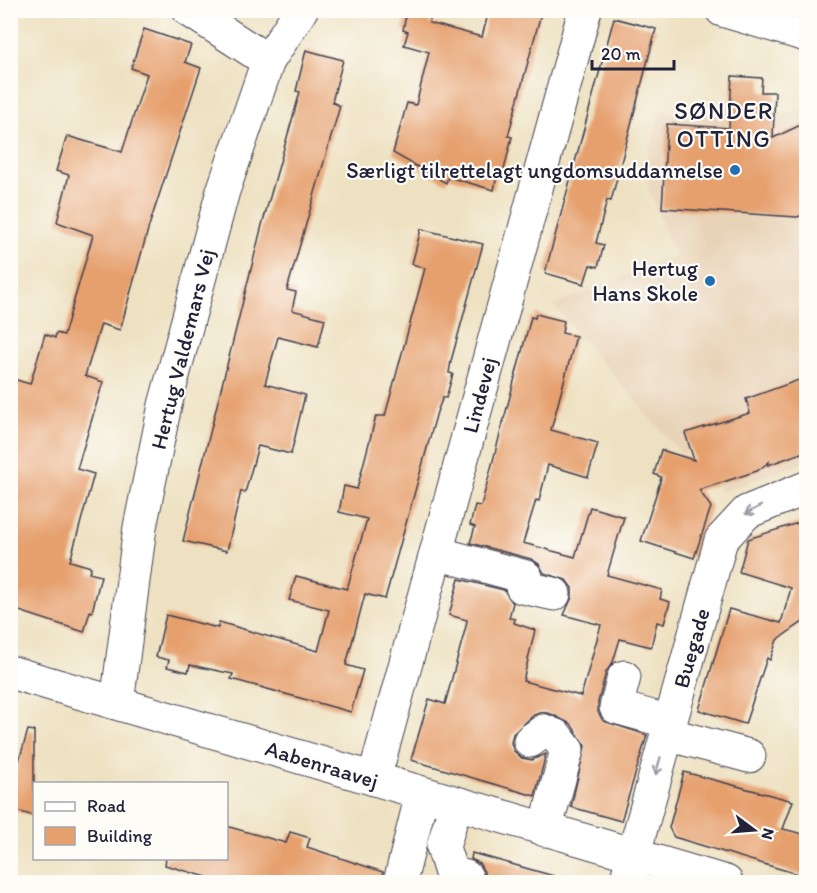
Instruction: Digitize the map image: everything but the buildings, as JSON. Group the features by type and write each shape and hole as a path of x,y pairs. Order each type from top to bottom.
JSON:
{"street":[{"path":"189,10 267,61"},
{"name":"Hertug Valdemars Vej","path":"117,703 140,527 165,405 224,191 267,61 301,10"},
{"name":"Lindevej","path":"374,779 585,10"},
{"path":"723,10 807,35"},
{"name":"Buegade","path":"629,869 721,540 747,512 807,488"},
{"path":"436,553 526,577 522,587 554,594"},
{"name":"Aabenraavej","path":"10,672 545,830 629,869 726,882"},
{"path":"624,677 616,707 749,756"},
{"path":"530,741 544,731 556,736 567,750 545,830"},
{"path":"400,882 422,794"},
{"path":"427,882 431,867 443,847 456,803"},
{"path":"443,847 451,873 466,877"}],"shaded area":[{"name":"Hertug Hans Skole","path":"806,109 806,462 720,492 699,448 681,454 553,305 675,256 642,172 661,111 785,114"}],"place":[{"name":"Særligt tilrettelagt ungdomsuddannelse","path":"735,170"},
{"name":"Hertug Hans Skole","path":"710,281"}],"district":[{"name":"SØNDER OTTING","path":"724,125"}]}
